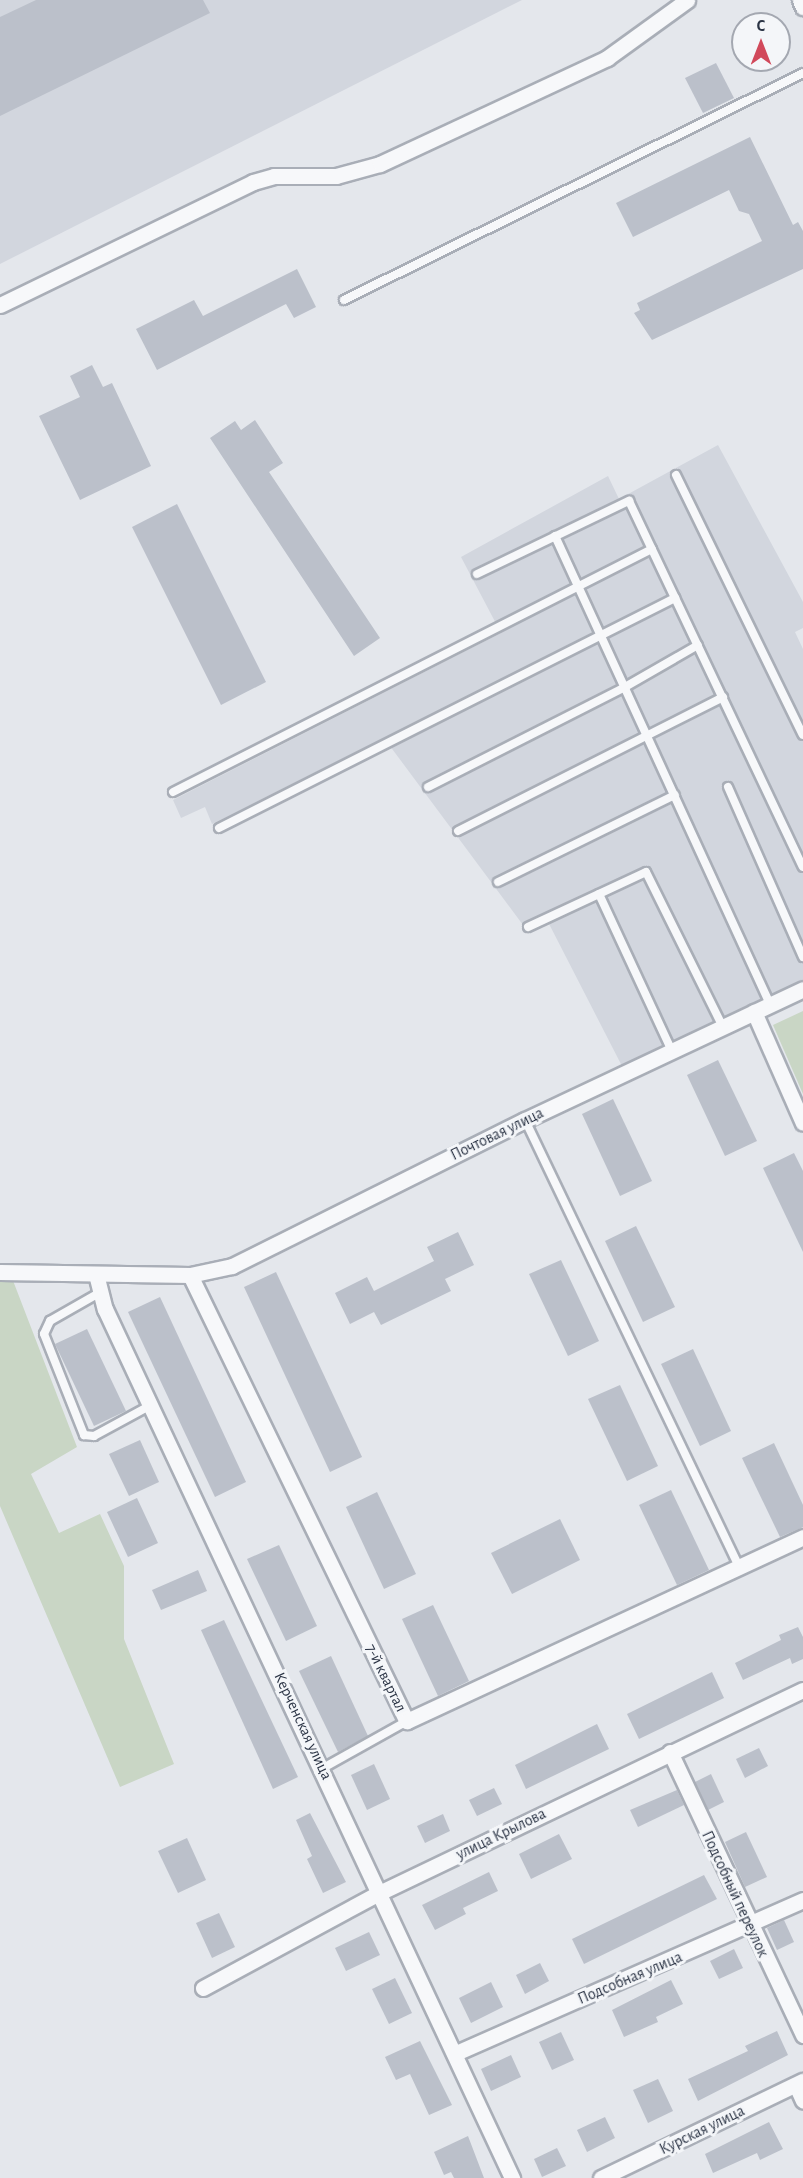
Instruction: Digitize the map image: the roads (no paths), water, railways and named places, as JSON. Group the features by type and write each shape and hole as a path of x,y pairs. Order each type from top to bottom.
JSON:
{"street":[{"path":"0,305 253,182 283,175 336,176 380,164 607,58 687,0"},
{"path":"800,0 803,7"},
{"name":"Почтовая улица","path":"0,1272 190,1275 232,1266 525,1120 803,989"},
{"path":"754,1012 803,1123"},
{"name":"Керченская улица","path":"96,1274 99,1293 323,1768 377,1894 456,2053 512,2178"},
{"name":"7-й квартал","path":"190,1275 407,1721 803,1536"},
{"name":"улица Крылова","path":"203,1988 377,1894 803,1690"},
{"name":"Подсобный переулок","path":"670,1752 749,1927 803,2035"},
{"name":"Подсобная улица","path":"456,2053 749,1927 803,1900"},
{"path":"799,2083 803,2101"},
{"name":"Курская улица","path":"601,2178 799,2083"}],"lane":[{"path":"344,300 803,73"},
{"path":"676,475 803,735"},
{"path":"477,574 629,501 803,867"},
{"path":"555,536 771,1004"},
{"path":"173,792 652,549"},
{"path":"219,828 675,598"},
{"path":"428,787 625,687 698,645"},
{"path":"458,831 723,698"},
{"path":"728,787 803,957"},
{"path":"498,882 675,795"},
{"path":"528,927 646,872 723,1027"},
{"path":"599,894 672,1051"},
{"path":"525,1120 739,1566"},
{"path":"99,1293 50,1321 44,1334 84,1435 94,1436 151,1405"},
{"path":"323,1768 407,1721"}]}
